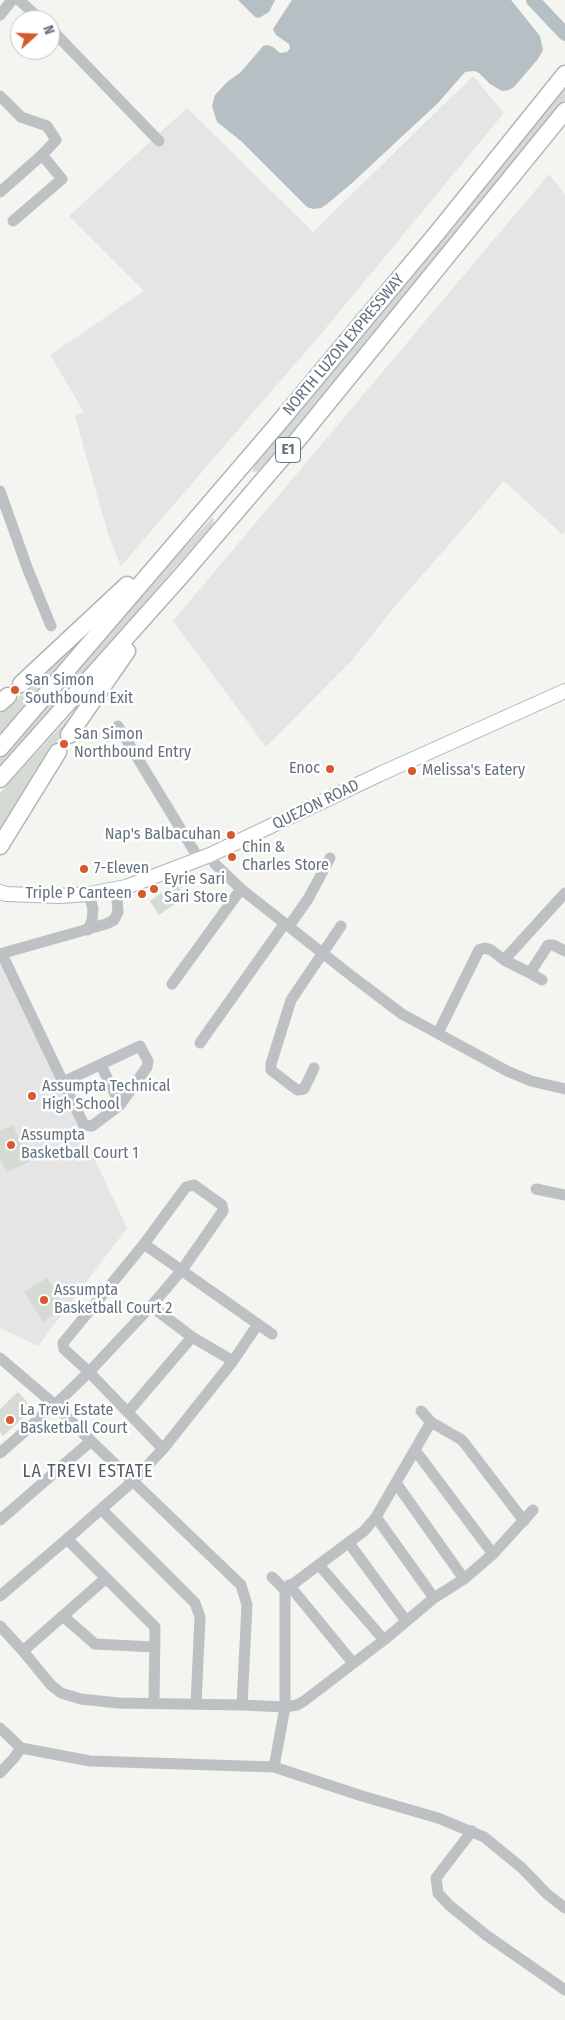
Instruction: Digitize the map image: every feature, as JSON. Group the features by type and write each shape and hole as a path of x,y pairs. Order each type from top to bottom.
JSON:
{"highway":[{"name":"NORTH LUZON EXPRESSWAY","path":"0,748 277,425 438,233 565,74"},
{"name":"NORTH LUZON EXPRESSWAY","path":"0,779 181,576 300,436 565,111"},
{"path":"21,684 136,577 256,442 277,425"},
{"path":"69,736 113,669 172,594 181,576"},
{"path":"0,846 58,752"}],"main road":[{"name":"QUEZON ROAD","path":"0,892 38,896 89,894 116,890 204,857 380,774 565,691"}],"street":[{"path":"0,15 12,0"},
{"path":"19,0 30,10"},
{"path":"60,38 159,141"},
{"path":"0,96 21,117 44,124 56,140 53,145 0,192"},
{"path":"13,221 62,179 42,155"},
{"path":"0,491 28,570 51,626"},
{"path":"118,726 204,857 215,864 241,889 402,1014 507,1071 531,1082 565,1089"},
{"path":"200,1043 287,924 308,899 330,858"},
{"path":"172,984 241,889"},
{"path":"63,1082 140,1046 148,1061 146,1069 120,1105 92,1126 84,1124 63,1082 1,954 106,924 117,916 116,890"},
{"path":"504,960 565,893"},
{"path":"88,930 92,920 93,909 89,894"},
{"path":"314,1068 304,1089 297,1090 271,1070 270,1064 291,1000 341,926"},
{"path":"530,973 548,945 553,945 565,951"},
{"path":"438,1033 479,950 484,948 491,950 504,960 542,980"},
{"path":"101,1065 120,1105"},
{"path":"0,1453 89,1372 182,1270 223,1212 222,1205 194,1185 186,1187 144,1244 63,1342 64,1349 89,1372 163,1449"},
{"path":"536,1189 565,1195"},
{"path":"144,1244 272,1334"},
{"path":"151,1306 192,1337 233,1360"},
{"path":"0,1596 102,1510 132,1482 163,1449 233,1360 258,1324"},
{"path":"128,1412 192,1337"},
{"path":"0,1358 54,1405 241,1585 247,1605 242,1705"},
{"path":"421,1411 431,1422 462,1440 524,1521"},
{"path":"287,1587 364,1531 376,1517 431,1422"},
{"path":"0,1520 91,1441"},
{"path":"415,1450 493,1554"},
{"path":"396,1483 464,1578"},
{"path":"102,1510 195,1603 200,1616 196,1704"},
{"path":"0,1626 51,1685 71,1697 118,1703 285,1707 297,1705 384,1640 434,1598 464,1578 493,1554 533,1510"},
{"path":"376,1517 434,1598"},
{"path":"67,1539 153,1623 156,1632 154,1647 154,1703"},
{"path":"349,1543 406,1621"},
{"path":"319,1565 384,1640"},
{"path":"272,1577 287,1587 353,1664"},
{"path":"23,1651 64,1617 106,1578"},
{"path":"274,1767 285,1707 287,1587"},
{"path":"64,1617 95,1644 154,1647"},
{"path":"0,1728 21,1748 90,1762 274,1767 362,1796 438,1818 472,1830 484,1837 522,1868 547,1894 565,1908"},
{"path":"0,1773 21,1748"},
{"path":"472,1830 436,1878 438,1893 449,1905 486,1935 565,1990"}],"shaded area":[{"path":"238,0 275,0 269,12 259,18 255,17"},
{"path":"292,0 511,0 540,36 543,50 538,59 514,87 509,90 502,91 490,84 479,73 474,71 465,72 438,103 351,184 321,208 313,209 307,207 241,141 217,122 212,106 215,95 227,82 241,72 263,46 273,47 280,53 287,52 290,48 289,44 276,35 273,29"},
{"path":"473,76 504,113 325,329 121,566 108,534 75,416 84,412 50,355 144,291 69,216 187,108 313,232"},
{"path":"565,88 565,100 479,206 274,454 258,471 252,472 255,464 452,228"},
{"path":"549,174 565,195 565,531 563,535 504,481 391,611 353,659 266,747 173,621"},
{"path":"212,518 214,519 213,524 0,770 0,759 167,566"},
{"path":"101,619 0,736 0,713 34,684"},
{"path":"85,700 51,751 0,833 0,793"},
{"path":"176,883 185,897 159,915 150,901"},
{"name":"Assumpta Technical High School","path":"2,962 127,1228 38,1346 0,1328 0,963"},
{"name":"Assumpta Basketball Court 1","path":"13,1125 29,1162 6,1172 0,1159 0,1131"},
{"name":"Assumpta Basketball Court 2","path":"47,1278 64,1307 43,1322 24,1292"},
{"name":"La Trevi Estate Basketball Court","path":"18,1392 33,1409 3,1436 0,1432 0,1409"}],"waterway":[{"path":"533,0 565,34"}],"place":[{"name":"San Simon Southbound Exit","path":"15,690"},
{"name":"San Simon Northbound Entry","path":"64,744"},
{"name":"Enoc","path":"330,769"},
{"name":"Melissa's Eatery","path":"412,771"},
{"name":"Nap's Balbacuhan","path":"231,835"},
{"name":"Chin & Charles Store","path":"232,857"},
{"name":"7-Eleven","path":"84,869"},
{"name":"Eyrie Sari Sari Store","path":"154,889"},
{"name":"Triple P Canteen","path":"142,894"},
{"name":"Assumpta Technical High School","path":"32,1096"},
{"name":"Assumpta Basketball Court 1","path":"11,1145"},
{"name":"Assumpta Basketball Court 2","path":"44,1300"},
{"name":"La Trevi Estate Basketball Court","path":"10,1420"}],"district":[{"name":"LA TREVI ESTATE","path":"88,1472"}]}
